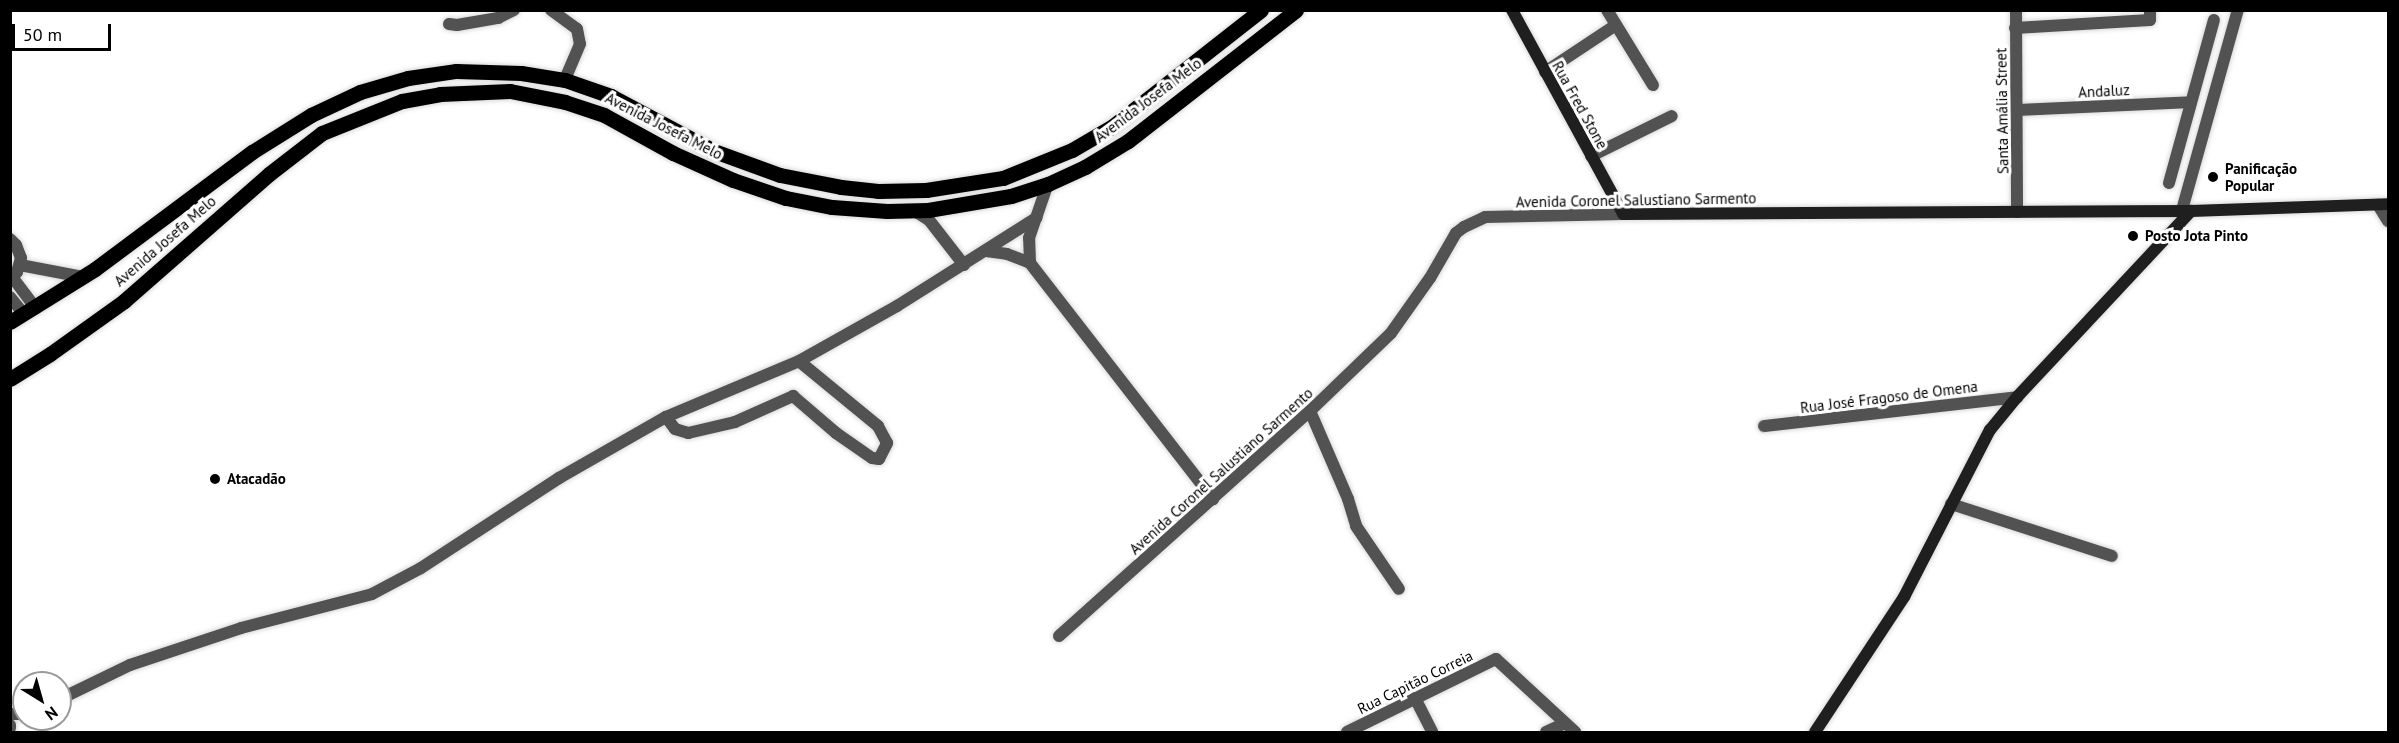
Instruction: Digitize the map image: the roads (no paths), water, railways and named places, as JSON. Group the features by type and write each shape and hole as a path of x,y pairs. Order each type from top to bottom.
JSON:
{"main road":[{"name":"Avenida Josefa Melo","path":"23,315 83,277 252,152 311,115 360,92 408,78 456,71 521,73 565,80 611,96 714,151 780,175 860,189 926,190 1003,178 1072,150 1113,126 1262,10"},
{"name":"Avenida Josefa Melo","path":"10,379 124,301 261,181 322,133 402,101 440,94 510,92 565,102 604,115 724,176 786,198 832,207 912,210 975,204 1048,184 1085,167 1128,141 1296,10"}],"street":[{"path":"449,24 457,25 498,18 514,10"},
{"path":"551,10 577,29 580,44 565,80"},
{"name":"Rua Fred Stone","path":"1512,10 1623,214"},
{"path":"1606,10 1653,85"},
{"name":"Santa Amália Street","path":"2016,10 2017,212"},
{"path":"2015,28 2150,20 2150,10"},
{"path":"1815,732 1904,597 1990,430 2186,210 2238,10"},
{"path":"2169,183 2214,21"},
{"path":"1545,72 1616,25"},
{"name":"Andaluz","path":"2018,110 2191,102"},
{"path":"1591,156 1672,116"},
{"path":"1030,263 1029,238 1048,184"},
{"path":"2383,204 2388,221"},
{"name":"Avenida Coronel Salustiano Sarmento","path":"1059,636 1310,411 1391,333 1414,303 1456,233 1485,218 1623,214 2186,210 2383,204"},
{"path":"912,210 929,220 964,265"},
{"path":"72,693 130,664 242,628 372,594 421,568 559,478 666,417 799,361 964,265 1036,218"},
{"path":"10,239 19,251 20,266 12,279 23,315"},
{"path":"986,251 1007,254 1030,263 1213,498"},
{"path":"20,266 83,277"},
{"path":"10,297 23,315"},
{"path":"666,417 675,429 688,433 735,422 793,396 836,433 872,458 879,459 887,443 878,426 799,361"},
{"name":"Rua José Fragoso de Omena","path":"1764,426 2017,397"},
{"path":"1310,411 1348,499 1356,526 1399,589"},
{"path":"1951,504 2112,556"},
{"name":"Rua Capitão Correia","path":"1347,732 1496,659 1575,732"},
{"path":"1415,698 1432,732"},
{"path":"1546,732 1565,723"}],"place":[{"name":"Panificação Popular","path":"2213,177"},
{"name":"Posto Jota Pinto","path":"2133,236"},
{"name":"Atacadão","path":"215,479"}]}
